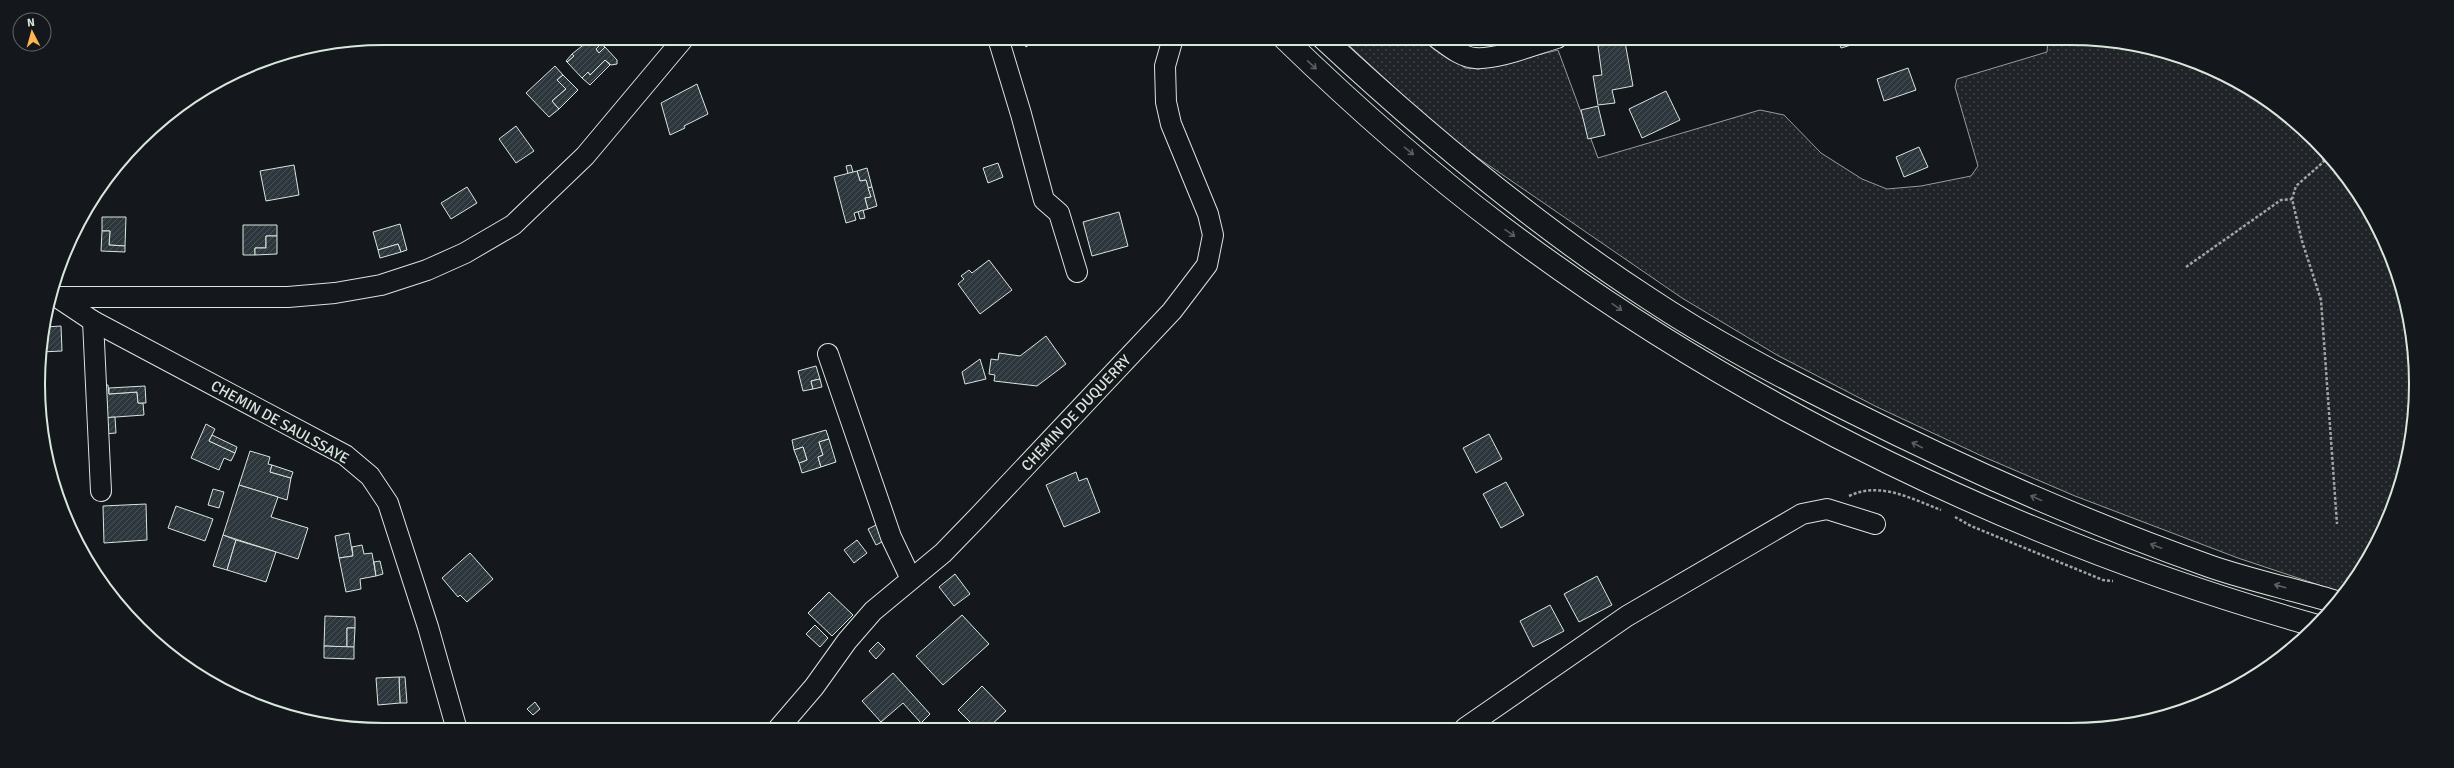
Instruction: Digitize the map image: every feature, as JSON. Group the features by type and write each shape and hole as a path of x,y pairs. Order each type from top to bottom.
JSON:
{"highway":[{"path":"1291,45 1377,125 1502,227 1632,318 1771,402 1906,470 2066,541 2203,592 2306,623"},
{"path":"1331,45 1397,107 1516,204 1649,299 1783,377 1925,449 2081,517 2212,567 2325,599"}],"street":[{"path":"57,296 288,297 335,293 381,285 427,270 465,253 513,225 585,156 678,45"},
{"path":"1000,45 1021,114 1044,200 1058,213 1077,272"},
{"name":"CHEMIN DE DUQUERRY","path":"783,723 868,617 943,553 982,513 1172,311 1207,265 1213,235 1208,214 1171,124 1166,102 1165,66 1171,45"},
{"path":"1446,45 1453,50 1475,58 1493,56 1532,45"},
{"name":"CHEMIN DE SAULSSAYE","path":"57,297 93,321 345,455 370,476 388,504 428,627 454,723"},
{"path":"93,321 101,491"},
{"path":"828,354 891,537 911,579"},
{"path":"1472,723 1627,616 1802,514 1827,509 1875,524"}],"path":[{"path":"2323,158 2324,161 2296,186 2292,199 2302,241 2321,300 2338,524"},
{"path":"2186,267 2281,200 2292,199"}],"shaded area":[{"path":"1349,45 1432,45 1465,68 1479,69 1558,50 1598,158 1760,110 1784,115 1821,153 1862,179 1887,189 1921,186 1971,176 1978,166 1955,87 1957,79 2047,52 2048,45 2114,48 2158,57 2200,71 2240,90 2276,115 2310,144 2323,158 2324,161 2325,160 2352,196 2364,215 2383,254 2391,275 2402,318 2406,340 2409,384 2406,428 2402,450 2391,493 2383,514 2364,554 2337,591 2238,558 2075,496 1984,457 1875,406 1777,355 1682,298 1449,138"}],"building":[{"path":"583,45 600,45 596,49 599,53 605,47 617,60 617,64 611,65 605,60 590,75 588,72 582,78 567,62 574,56 572,54"},
{"path":"600,45 605,47 599,53 596,49"},
{"path":"1626,45 1633,86 1612,90 1615,103 1598,105 1593,76 1602,75 1598,46"},
{"path":"1840,45 1851,45 1841,48"},
{"path":"572,54 574,56 567,62 566,61"},
{"path":"605,60 610,65 590,85 582,78 588,72 590,75"},
{"path":"555,66 563,75 557,80 566,89 552,101 559,109 549,117 526,93"},
{"path":"1908,68 1916,90 1884,101 1877,79"},
{"path":"563,75 578,90 559,109 552,101 566,89 557,80"},
{"path":"697,84 708,114 670,135 661,103"},
{"path":"1666,91 1680,120 1642,138 1629,109"},
{"path":"1598,106 1605,135 1588,139 1581,110"},
{"path":"516,126 534,151 516,163 499,139"},
{"path":"1919,147 1928,167 1904,177 1896,157"},
{"path":"998,163 1003,177 988,183 983,168"},
{"path":"294,165 299,195 266,201 260,171"},
{"path":"851,165 853,172 848,174 846,166"},
{"path":"867,168 872,187 868,188 866,180 860,181 857,171"},
{"path":"857,171 860,181 866,180 871,197 865,198 868,209 854,213 856,220 846,223 834,177"},
{"path":"467,187 477,203 451,219 441,203"},
{"path":"872,187 877,206 868,209 865,198 871,197 868,188"},
{"path":"863,210 865,218 860,219 858,212"},
{"path":"1119,212 1128,246 1092,256 1083,222"},
{"path":"102,217 126,217 125,246 109,245 110,231 102,231"},
{"path":"400,224 407,250 401,252 398,244 378,250 373,232"},
{"path":"243,225 277,225 277,236 266,236 266,248 255,248 255,255 243,255"},
{"path":"102,231 110,231 109,245 125,246 125,252 101,251"},
{"path":"266,236 277,236 277,254 255,255 255,248 266,248"},
{"path":"398,244 401,252 380,258 378,250"},
{"path":"989,260 1012,290 980,314 958,284 964,279 961,276 969,270 972,273"},
{"path":"61,326 62,351 47,352 50,327"},
{"path":"1046,336 1066,364 1037,386 994,381 995,375 989,374 991,359 998,360 999,353 1020,356"},
{"path":"980,359 986,379 965,384 962,372"},
{"path":"816,366 820,379 811,381 813,389 803,391 798,371"},
{"path":"820,379 822,387 813,389 811,381"},
{"path":"100,385 108,385 109,394 137,392 138,403 143,403 144,415 102,418"},
{"path":"145,386 146,403 138,403 137,392 109,394 109,388"},
{"path":"115,417 116,433 103,434 102,418"},
{"path":"206,424 215,429 209,441 235,453 231,461 224,458 219,470 191,458"},
{"path":"826,430 829,439 819,442 823,455 818,457 821,467 802,473 799,463 807,460 803,447 794,450 792,440"},
{"path":"1489,434 1502,459 1476,473 1463,448"},
{"path":"212,435 237,447 235,453 209,441"},
{"path":"829,439 836,462 821,467 818,457 823,455 819,442"},
{"path":"803,447 807,460 799,463 794,450"},
{"path":"250,451 270,457 268,464 272,465 270,472 291,478 287,500 239,485"},
{"path":"272,465 293,472 291,478 270,472"},
{"path":"1076,472 1079,481 1087,478 1100,512 1064,527 1046,485"},
{"path":"1506,482 1524,515 1501,528 1483,494"},
{"path":"239,485 278,497 271,517 308,528 298,559 223,535"},
{"path":"213,489 224,492 219,508 208,505"},
{"path":"146,504 147,540 104,543 103,506"},
{"path":"176,506 213,519 205,541 168,528"},
{"path":"876,525 884,541 876,545 868,529"},
{"path":"349,533 353,556 339,558 335,536"},
{"path":"223,535 236,540 227,570 213,566"},
{"path":"236,540 276,552 266,582 227,570"},
{"path":"857,540 867,553 854,563 844,550"},
{"path":"362,545 364,554 372,553 376,576 360,579 361,589 346,592 339,558 353,556 352,547"},
{"path":"470,553 493,579 467,602 460,595 458,597 442,578"},
{"path":"380,561 383,574 376,576 374,562"},
{"path":"955,574 970,594 954,606 939,587"},
{"path":"1597,576 1612,605 1579,622 1564,594"},
{"path":"829,592 853,615 832,636 808,613"},
{"path":"1550,605 1564,631 1533,647 1520,621"},
{"path":"962,615 989,644 943,685 916,656"},
{"path":"325,616 355,617 355,628 347,628 347,647 324,646"},
{"path":"815,625 828,638 820,647 806,634"},
{"path":"347,628 355,628 354,647 347,647"},
{"path":"878,642 885,649 876,659 869,651"},
{"path":"324,646 354,647 354,659 324,658"},
{"path":"893,673 930,714 921,723 903,703 881,722 862,701"},
{"path":"399,677 405,677 407,703 400,703"},
{"path":"399,677 400,703 378,705 376,678"},
{"path":"982,686 1006,711 993,723 971,723 958,710"},
{"path":"535,702 540,709 533,715 527,709"}]}
